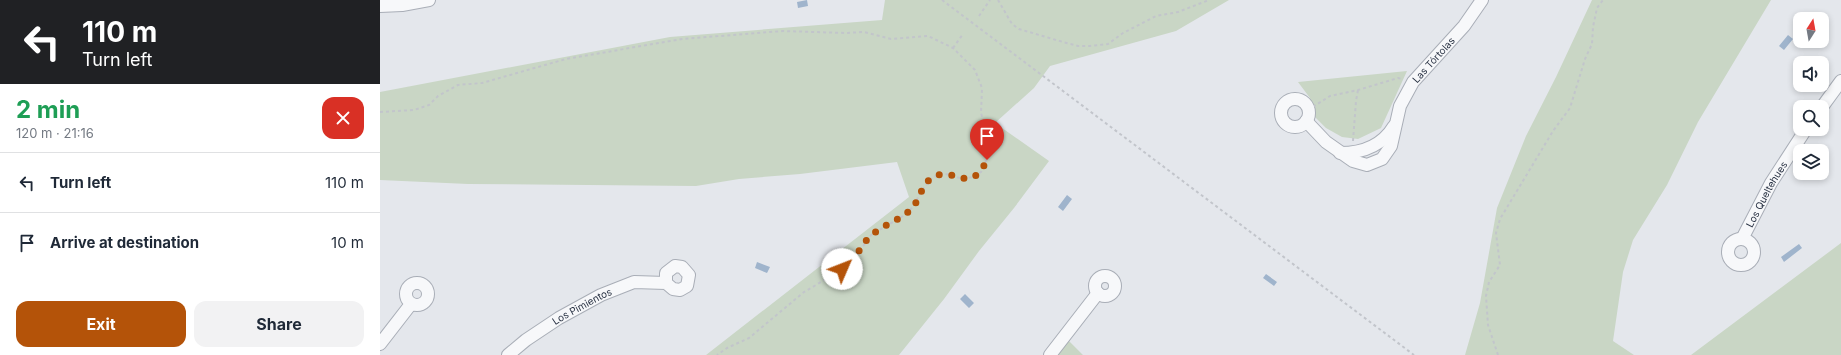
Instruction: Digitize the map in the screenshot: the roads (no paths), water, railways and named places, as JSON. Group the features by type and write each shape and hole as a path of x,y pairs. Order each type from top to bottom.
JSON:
{"street":[{"path":"391,0 402,5"},
{"path":"380,6 402,5 429,0"},
{"name":"Las Tórtolas","path":"1307,116 1326,142 1346,153 1374,146 1387,136 1395,125 1400,106 1413,82 1464,26 1482,0"},
{"path":"1827,100 1841,81"},
{"name":"Los Queltehues","path":"1742,240 1771,183 1801,136"},
{"name":"Los Pimientos","path":"508,355 526,340 559,318 601,295 634,282 666,283"},
{"path":"1050,355 1098,293"},
{"path":"380,344 411,304"}],"water":[{"path":"807,0 808,6 798,8 797,2"},
{"path":"1788,35 1793,39 1784,50 1779,46"},
{"path":"1067,195 1072,199 1063,211 1058,207"},
{"path":"1799,244 1802,248 1784,262 1781,257"},
{"path":"757,262 770,267 767,273 755,268"},
{"path":"1266,274 1277,282 1274,286 1263,278"},
{"path":"965,294 974,303 969,308 960,299"}]}
